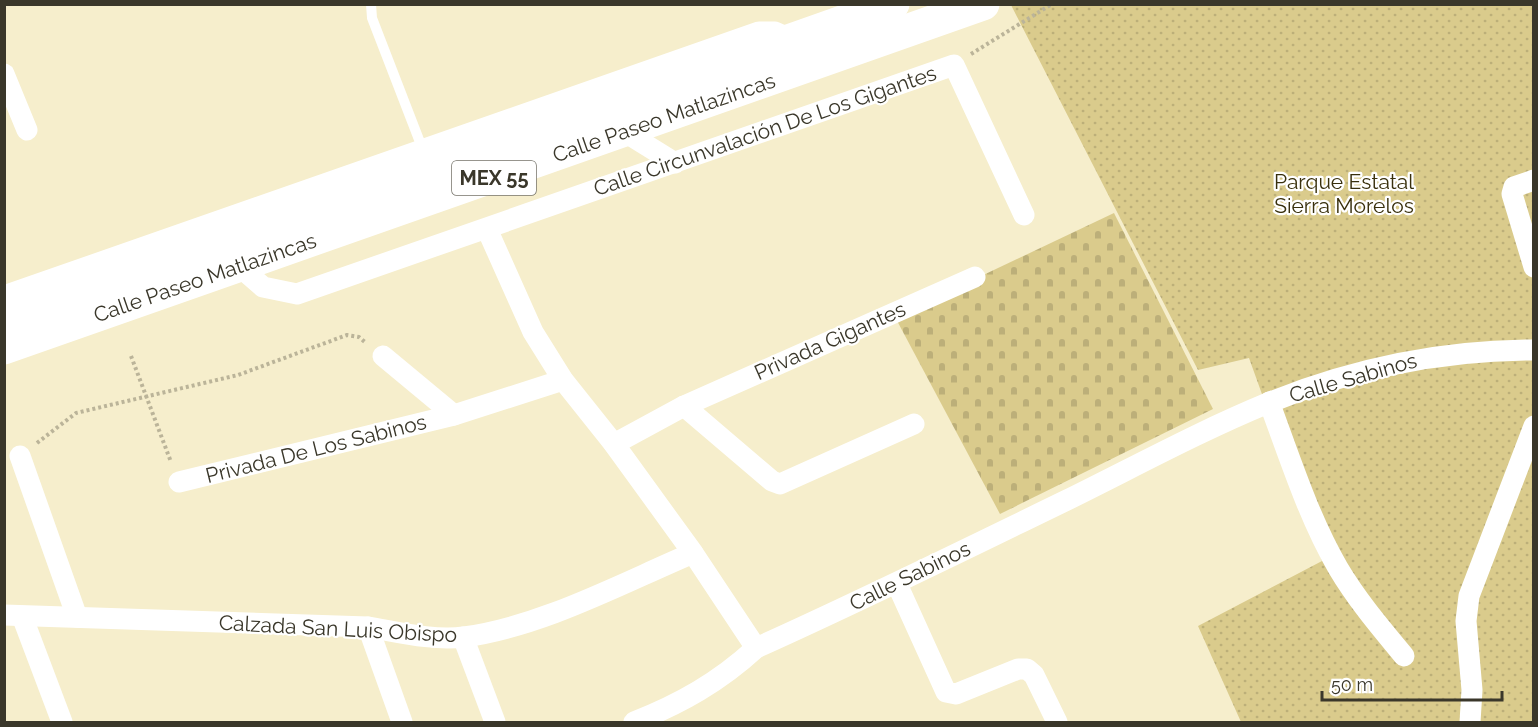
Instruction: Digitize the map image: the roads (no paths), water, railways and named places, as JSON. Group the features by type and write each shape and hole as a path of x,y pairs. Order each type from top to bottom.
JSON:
{"highway":[{"name":"Calle Paseo Matlazincas","path":"4,318 794,41 893,4"},
{"name":"Calle Paseo Matlazincas","path":"4,348 625,132 983,4"}],"street":[{"path":"4,296 759,32 775,32 794,41"},
{"name":"Calle Circunvalación De Los Gigantes","path":"239,266 263,287 297,294 954,64 1024,215"},
{"path":"4,74 27,130"},
{"path":"625,132 675,163"},
{"path":"1526,183 1514,187 1512,194 1533,267"},
{"path":"487,229 533,332 562,380 614,444 693,553 756,648"},
{"name":"Privada Gigantes","path":"614,444 684,406 975,277"},
{"name":"Calle Sabinos","path":"634,723 676,714 756,648 897,584 1269,402 1387,366 1435,356 1494,350 1533,350"},
{"name":"Privada De Los Sabinos","path":"383,356 454,415"},
{"name":"Privada De Los Sabinos","path":"179,482 454,415 562,380"},
{"path":"1269,402 1309,507 1337,566 1368,613 1404,656"},
{"path":"684,406 772,481 780,484 915,424"},
{"path":"1470,723 1472,690 1466,621 1469,596 1533,426"},
{"path":"20,456 76,617"},
{"name":"Calzada San Luis Obispo","path":"13,616 368,627 418,635 463,637 512,627 693,553"},
{"path":"897,584 946,692 956,694 1018,669 1027,669 1034,675 1057,723"},
{"path":"13,616 62,723"},
{"path":"368,627 402,723"},
{"path":"463,637 495,723"}],"lane":[{"path":"371,4 372,18 423,150"}],"park label":[{"name":"Parque Estatal Sierra Morelos","path":"1344,194"}]}
